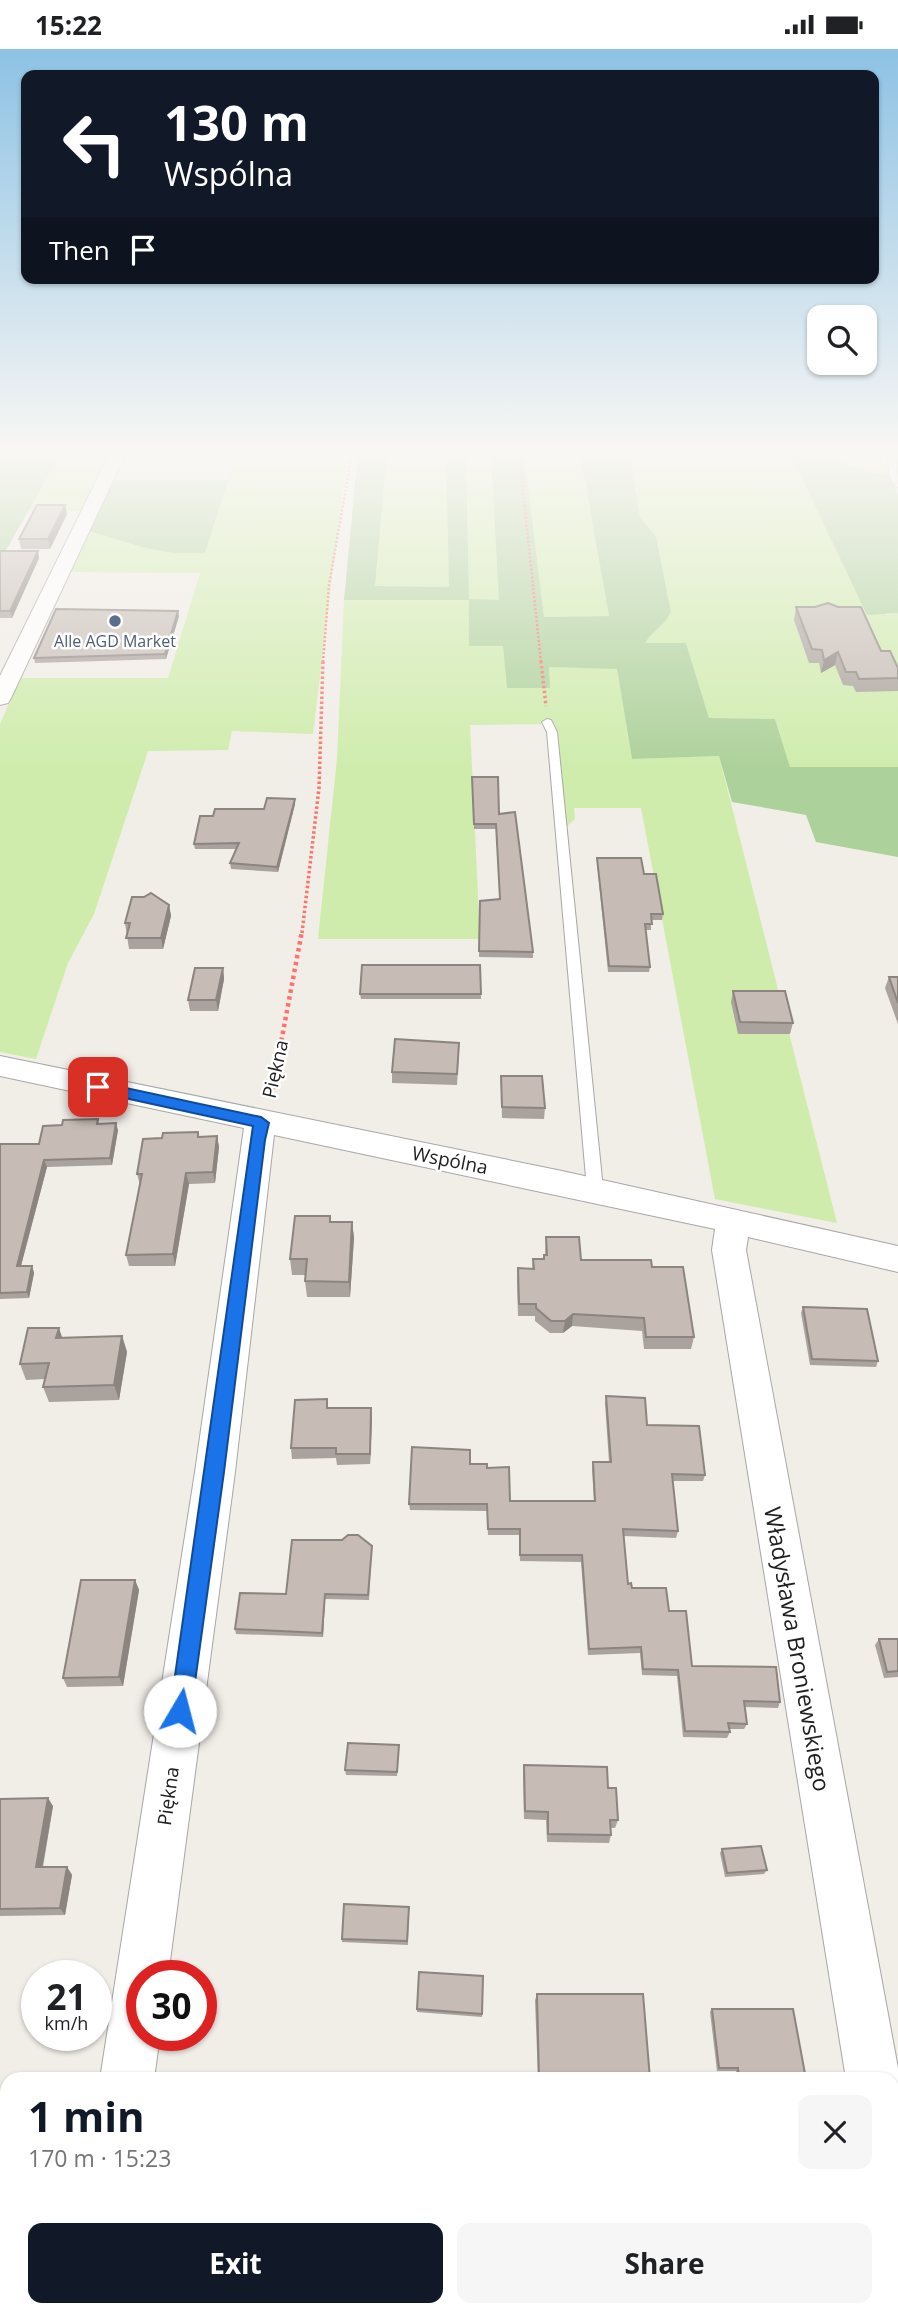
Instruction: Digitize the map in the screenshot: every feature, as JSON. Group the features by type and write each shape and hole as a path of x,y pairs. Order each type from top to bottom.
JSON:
{"street":[{"path":"0,698 67,559"},
{"name":"Wspólna","path":"0,1066 261,1123 595,1189 898,1259"},
{"name":"Piękna","path":"144,1960 215,1472 261,1123"},
{"name":"Władysława Broniewskiego","path":"734,1220 729,1250 872,2072"},
{"name":"Piękna","path":"128,2072 131,2051"}],"lane":[{"path":"547,722 552,731 595,1189"}],"path":[{"name":"Piękna","path":"261,1123 273,1091 300,949 319,788 321,691 334,559"},
{"path":"530,559 547,722"}],"green space":[{"path":"74,559 334,559 313,734 232,731 228,750 148,751 94,914 68,963 36,1059 0,1052 0,724 20,678 168,678 200,573 67,572"},
{"path":"348,559 377,559 375,586 449,587 448,559 468,559 469,599 499,600 497,559 537,559 544,617 609,616 599,559 660,559 671,612 645,643 686,643 709,718 775,719 790,767 898,767 898,857 816,842 806,815 732,802 719,756 632,759 617,669 549,667 550,688 507,688 503,646 469,646 469,600 344,600"},
{"path":"377,559 448,559 449,587 375,586"},
{"path":"468,559 498,559 507,688 549,667 617,668 632,759 719,756 837,1223 715,1199 641,808 574,808 575,819 567,826 555,724 470,725 480,939 318,939 337,759 344,600 469,600"},
{"path":"537,559 599,559 609,616 544,617"},
{"path":"660,559 853,559 887,615 898,613 898,767 790,767 775,719 709,718 686,643 644,643 666,621 671,612"},
{"path":"840,559 898,559 898,613 867,615"}],"building":[{"path":"0,559 34,559 10,611 0,611"},
{"path":"828,603 838,607 861,607 881,651 890,651 898,668 898,678 859,679 856,672 846,672 838,652 824,660 822,650 812,649 796,607 815,607"},
{"path":"56,609 178,611 165,654 34,658"},
{"path":"472,777 498,777 499,814 515,812 533,952 479,951 480,901 500,899 496,824 474,824"},
{"path":"267,798 295,799 277,867 230,863 239,843 194,844 200,816 213,816 215,809 264,809"},
{"path":"597,858 641,858 644,874 656,874 663,914 651,914 652,924 645,924 650,967 609,966"},
{"path":"151,893 169,905 161,938 126,938 130,923 125,923 132,897 144,897"},
{"path":"362,965 480,965 481,994 360,994"},
{"path":"195,968 223,968 216,1000 188,1000"},
{"path":"889,977 898,977 898,1003"},
{"path":"733,991 785,991 793,1023 740,1022"},
{"path":"395,1039 459,1043 457,1074 392,1072"},
{"path":"501,1076 542,1076 545,1108 502,1107"},
{"path":"98,1119 97,1124 116,1123 110,1158 44,1160 17,1266 32,1266 27,1292 0,1293 0,1144 39,1144 43,1126 62,1125 63,1120"},
{"path":"198,1132 198,1137 217,1136 213,1172 186,1173 173,1254 126,1255 142,1174 137,1174 143,1139 162,1138 163,1133"},
{"path":"295,1216 330,1216 330,1222 352,1222 349,1282 305,1281 307,1259 290,1259"},
{"path":"546,1237 579,1237 581,1260 651,1260 652,1267 683,1267 694,1337 646,1337 644,1318 573,1314 565,1321 551,1321 536,1308 536,1304 519,1304 518,1268 534,1269 533,1259 544,1259 544,1255 547,1255"},
{"path":"803,1307 867,1309 878,1361 812,1359"},
{"path":"28,1328 59,1328 56,1338 122,1336 114,1385 43,1387 49,1363 20,1364"},
{"path":"606,1396 645,1398 647,1425 699,1426 705,1475 672,1474 678,1531 623,1529 628,1584 631,1583 632,1588 666,1588 669,1611 686,1611 692,1666 776,1667 780,1702 744,1701 747,1724 728,1723 730,1732 685,1731 678,1670 643,1669 641,1647 589,1649 582,1555 520,1555 520,1529 488,1529 487,1504 409,1504 412,1447 470,1450 470,1464 487,1464 487,1468 509,1467 510,1501 595,1501 593,1462 611,1462"},
{"path":"327,1399 327,1408 371,1408 370,1454 336,1454 336,1448 291,1448 295,1400"},
{"path":"348,1535 358,1535 372,1546 368,1595 325,1594 322,1633 235,1629 240,1593 286,1594 292,1540 342,1540"},
{"path":"81,1580 135,1580 119,1677 63,1678"},
{"path":"879,1639 898,1639 898,1671 887,1672"},
{"path":"348,1743 399,1745 397,1772 345,1770"},
{"path":"524,1765 607,1767 608,1788 616,1788 618,1820 610,1820 611,1835 548,1834 548,1812 525,1811"},
{"path":"48,1798 36,1867 67,1867 60,1908 0,1909 0,1799"},
{"path":"761,1846 767,1870 727,1873 722,1849"},
{"path":"344,1904 409,1907 407,1941 342,1939"},
{"path":"419,1972 483,1976 482,2014 417,2009"},
{"path":"537,1994 643,1994 649,2072 539,2072"},
{"path":"712,2009 793,2009 805,2072 738,2072 738,2068 719,2068"}],"place":[{"name":"Alle AGD Market","path":"115,621"}],"route":[{"path":"98,1087 261,1123 180,1711"}]}
